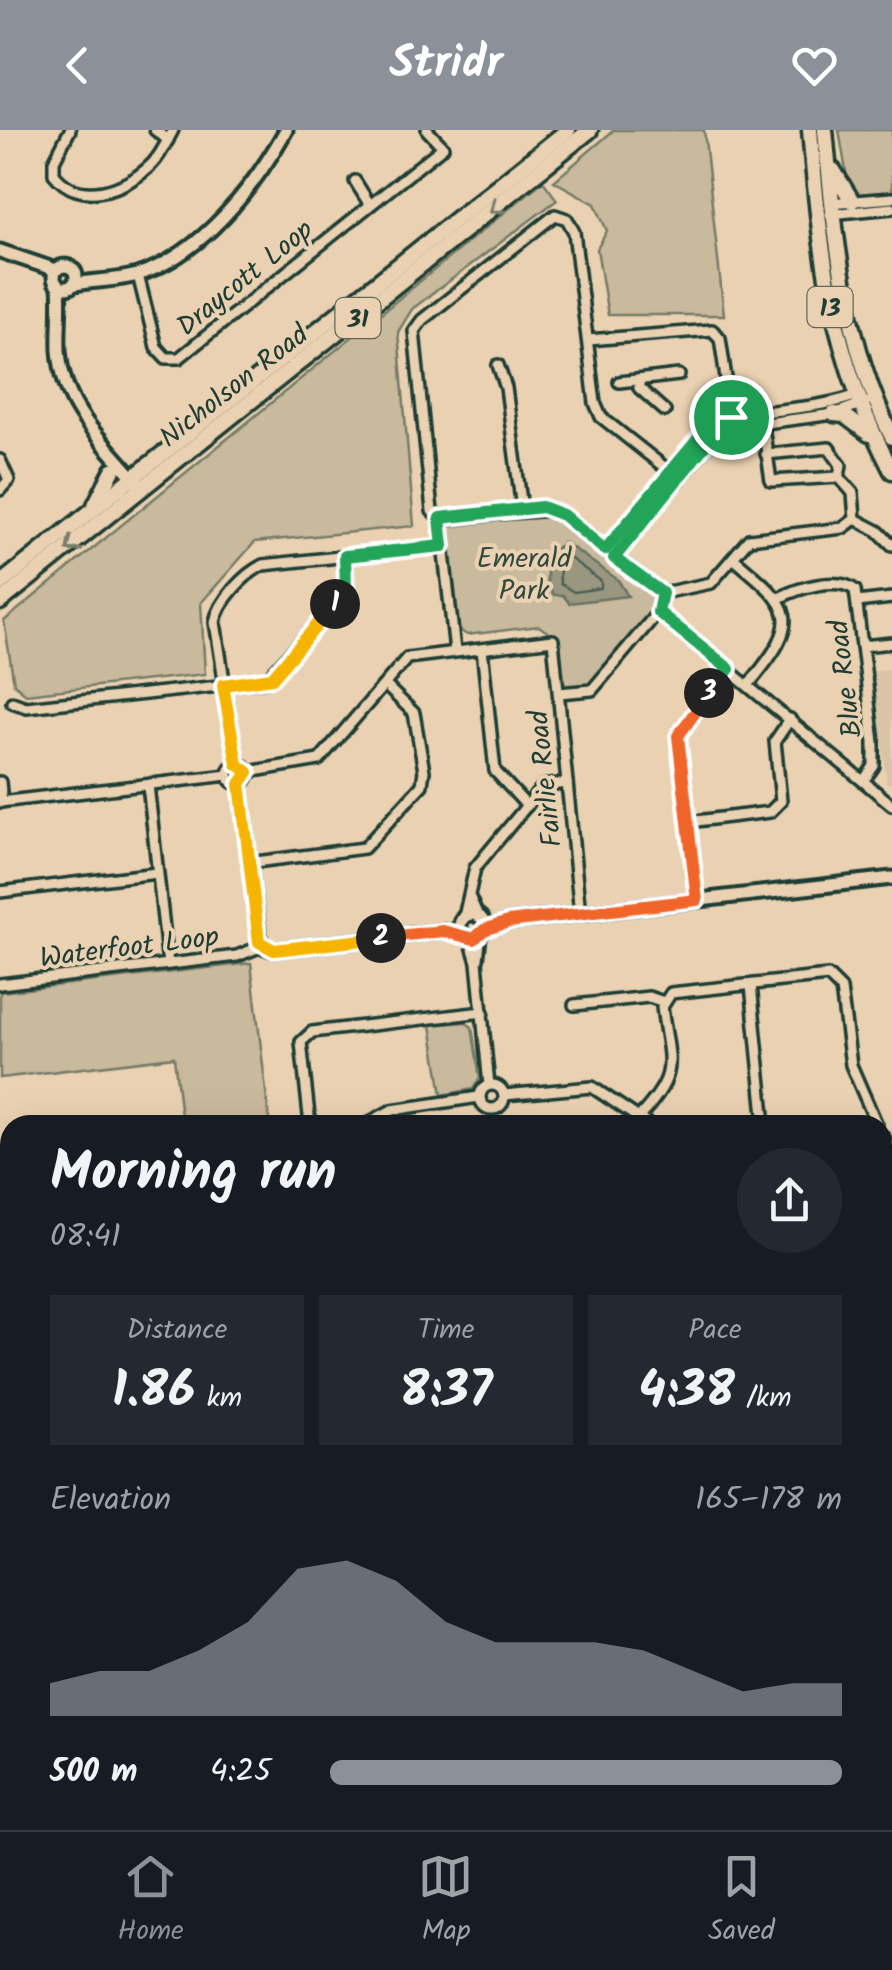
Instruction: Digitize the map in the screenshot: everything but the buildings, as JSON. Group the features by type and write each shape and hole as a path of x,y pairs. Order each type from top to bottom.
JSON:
{"main road":[{"path":"528,161 544,130"},
{"name":"Nicholson Road","path":"0,602 528,161 564,136 590,130"},
{"name":"13","path":"810,130 825,209 833,325 865,398 874,437 892,472"},
{"name":"13","path":"825,130 825,209"},
{"name":"Nicholson Road","path":"0,584 89,514 134,487 564,136"},
{"path":"828,160 852,201"},
{"name":"13","path":"865,398 892,437"},
{"path":"834,414 844,415 874,437"},
{"path":"89,514 113,470"}],"street":[{"path":"70,130 54,161 54,174 61,184 87,193 128,182 152,164 170,135 155,130"},
{"path":"0,251 65,280 138,275 168,260 221,219 286,130"},
{"name":"Draycott Loop","path":"138,275 156,347 166,358 179,358 443,147 427,130"},
{"path":"355,181 370,205"},
{"path":"825,209 852,201 892,198"},
{"path":"825,209 892,208"},
{"path":"455,651 440,518 432,511 412,342 422,320 549,218 561,216 574,232 595,403 601,416 674,475"},
{"path":"65,280 59,347 66,386 78,413 134,487"},
{"path":"588,340 712,330 720,338 733,420"},
{"path":"498,365 506,388 522,509"},
{"path":"619,382 679,375"},
{"path":"639,381 640,388 665,410"},
{"path":"614,558 709,426 762,417 834,414 865,398"},
{"path":"762,417 865,398"},
{"path":"762,417 768,477 775,482 838,477"},
{"path":"766,454 829,448 841,465 838,477"},
{"path":"104,449 113,470 134,487"},
{"path":"0,460 9,480 0,490"},
{"path":"605,550 674,475"},
{"path":"838,477 853,493 855,518"},
{"path":"440,518 522,509 554,510 662,593 705,586 749,539 843,528 855,518"},
{"path":"855,518 876,529 892,545"},
{"path":"443,546 263,565 250,573 216,616 237,764 248,772 319,760 407,658 482,649 496,771 527,806"},
{"path":"12,702 26,707 265,681 279,671 342,595 347,580 345,556"},
{"path":"733,558 779,598 784,637 748,684"},
{"name":"Blue Road","path":"779,598 794,590 842,584 855,590 874,760 864,780"},
{"path":"558,694 592,690 658,612 662,593"},
{"path":"858,602 892,598"},
{"path":"658,612 892,805"},
{"name":"Fairlie Road","path":"482,649 552,640 580,914"},
{"path":"862,646 892,643"},
{"path":"697,900 678,736 729,669"},
{"path":"248,863 364,848 422,785 424,771 414,713 384,685"},
{"path":"688,822 770,812 781,801 776,741 790,719"},
{"path":"0,782 1,802 228,775 237,764"},
{"path":"248,772 240,784 248,863 262,946 274,950 892,878"},
{"path":"228,775 240,784"},
{"path":"383,1115 392,1110 480,1097 489,1085 468,896 474,868 544,786 568,783"},
{"path":"148,785 168,964"},
{"path":"0,892 157,874"},
{"name":"Waterfoot Loop","path":"0,984 237,956 262,946"},
{"path":"641,1115 666,1088 670,1074 664,1002 672,994 828,976 841,989 850,1065 872,1115"},
{"path":"750,985 764,1115"},
{"path":"574,1005 649,997 664,1002"},
{"path":"309,1115 301,1042 312,1032 483,1012"},
{"path":"489,1085 498,1086 504,1095 503,1102 494,1109"},
{"path":"504,1095 592,1087 638,1115"},
{"path":"480,1097 482,1105 494,1109"},
{"path":"494,1109 495,1115"}],"shaded area":[{"path":"892,669 892,783 887,783 874,671"}],"green space":[{"path":"614,130 704,130 724,315 608,315 597,249 607,231 595,204 554,181"},
{"path":"839,130 892,130 892,191 850,195"},
{"path":"543,181 557,200 412,309 398,332 414,526 255,542 201,603 205,674 26,694 14,684 4,621"},
{"name":"Emerald Park","path":"555,514 656,597 656,610 591,685 564,687 557,639 539,626 467,635 458,629 447,527"},
{"path":"251,963 269,1115 181,1115 174,1057 0,1078 0,992"},
{"path":"465,1022 472,1027 480,1078 473,1089 442,1095 431,1025"}],"water":[{"path":"564,542 618,580 628,596 569,603 563,595 554,595 547,585 547,555"}],"route":[{"path":"731,417 734,424 710,439 614,558 662,593 658,612 729,669 682,725 678,736 697,900 508,922 484,930 474,939 443,931 274,950 262,946 240,784 248,772 245,766 237,764 223,685 265,681 279,671 342,595 347,580 345,556 443,546 440,518 542,507 563,515 605,550 709,426 731,417"}]}
